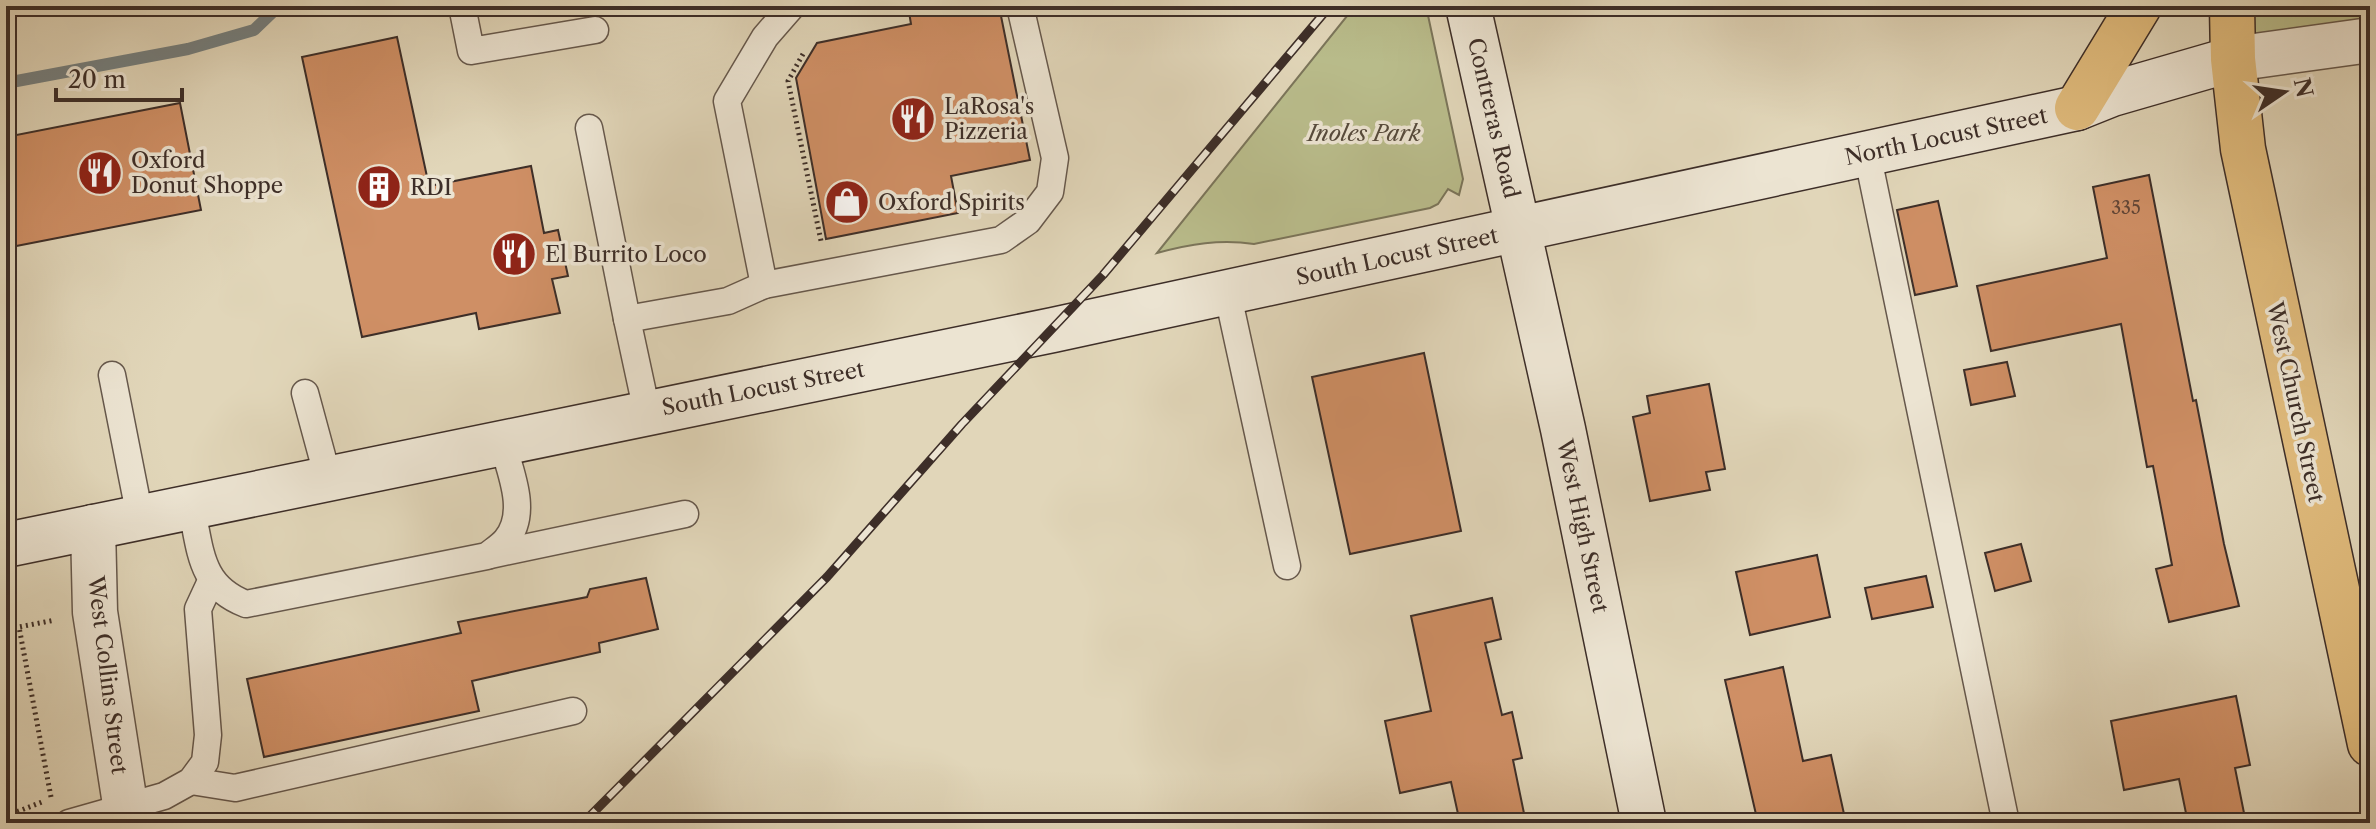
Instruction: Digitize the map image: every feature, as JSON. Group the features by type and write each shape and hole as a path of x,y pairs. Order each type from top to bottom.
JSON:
{"highway":[{"path":"2077,108 2139,6"},
{"name":"West Church Street","path":"2232,6 2233,59 2243,149 2370,744"}],"street":[{"name":"Contreras Road","path":"1468,6 1520,230"},
{"name":"North Locust Street","path":"1520,230 2077,108 2112,94 2233,59 2370,40"},
{"name":"South Locust Street","path":"6,545 1053,330 1520,230"},
{"name":"West High Street","path":"1520,230 1644,823"},
{"name":"West Collins Street","path":"93,527 95,612 127,815"}],"lane":[{"path":"462,6 471,51 595,30"},
{"path":"764,285 727,101 765,37 792,6"},
{"path":"627,319 728,301 764,285 1001,240 1028,221 1050,192 1055,158 1020,6"},
{"path":"589,128 647,412"},
{"path":"1867,153 2006,823"},
{"path":"1227,291 1287,566"},
{"path":"112,375 140,517"},
{"path":"305,393 328,478"},
{"path":"487,556 508,538 517,516 516,492 502,442"},
{"path":"191,506 211,581 227,597 246,604 685,514"},
{"path":"69,823 127,815 191,781 205,762 208,735 198,609 211,581"},
{"path":"191,781 235,788 573,711"}],"path":[{"path":"803,54 788,81 822,245 822,274"},
{"path":"51,798 19,627 95,612"}],"green space":[{"name":"Inoles Park","path":"1355,6 1426,6 1463,179 1459,195 1448,189 1438,204 1430,208 1254,244 1205,243 1157,253"},
{"path":"2232,6 2370,6 2370,40 2233,59"}],"building":[{"name":"LaRosa's Pizzeria","path":"908,6 999,6 1030,160 951,176 958,213 826,239 796,78 817,43 911,24"},
{"name":"RDI","path":"397,37 429,186 531,166 544,233 558,230 568,276 552,279 560,313 479,329 476,313 362,337 302,57"},
{"name":"Oxford Donut Shoppe","path":"180,103 201,210 6,248 6,137"},
{"path":"2149,175 2193,401 2196,400 2239,606 2169,622 2156,569 2172,565 2153,466 2147,467 2121,324 1991,351 1977,286 2107,258 2093,187"},
{"path":"1938,201 1957,286 1915,295 1897,210"},
{"path":"1424,353 1461,531 1350,554 1312,377"},
{"path":"2007,362 2015,396 1971,405 1964,370"},
{"path":"1709,384 1725,469 1706,472 1710,490 1650,501 1633,417 1650,413 1647,396"},
{"path":"2021,544 2031,581 1995,591 1985,553"},
{"path":"1817,555 1830,617 1750,635 1736,572"},
{"path":"1926,576 1933,607 1872,619 1865,588"},
{"path":"646,578 658,629 599,643 600,652 472,681 479,711 264,757 247,679 461,633 458,622 587,597 590,589"},
{"path":"1492,598 1501,639 1485,643 1502,715 1512,712 1522,758 1513,760 1526,823 1460,823 1451,782 1400,793 1385,721 1431,711 1411,616"},
{"path":"1783,667 1803,761 1831,755 1846,823 1758,823 1725,680"},
{"path":"2236,696 2250,765 2235,768 2246,823 2188,823 2179,779 2124,790 2111,721"}],"waterway":[{"path":"6,83 188,49 254,30 279,6"}],"railway":[{"path":"583,823 827,577 962,424 1103,275 1330,6"}],"place":[{"name":"LaRosa's Pizzeria","path":"913,119"},
{"name":"Oxford Donut Shoppe","path":"100,173"},
{"name":"RDI","path":"379,187"},
{"name":"Oxford Spirits","path":"847,202"},
{"name":"El Burrito Loco","path":"514,254"}]}
